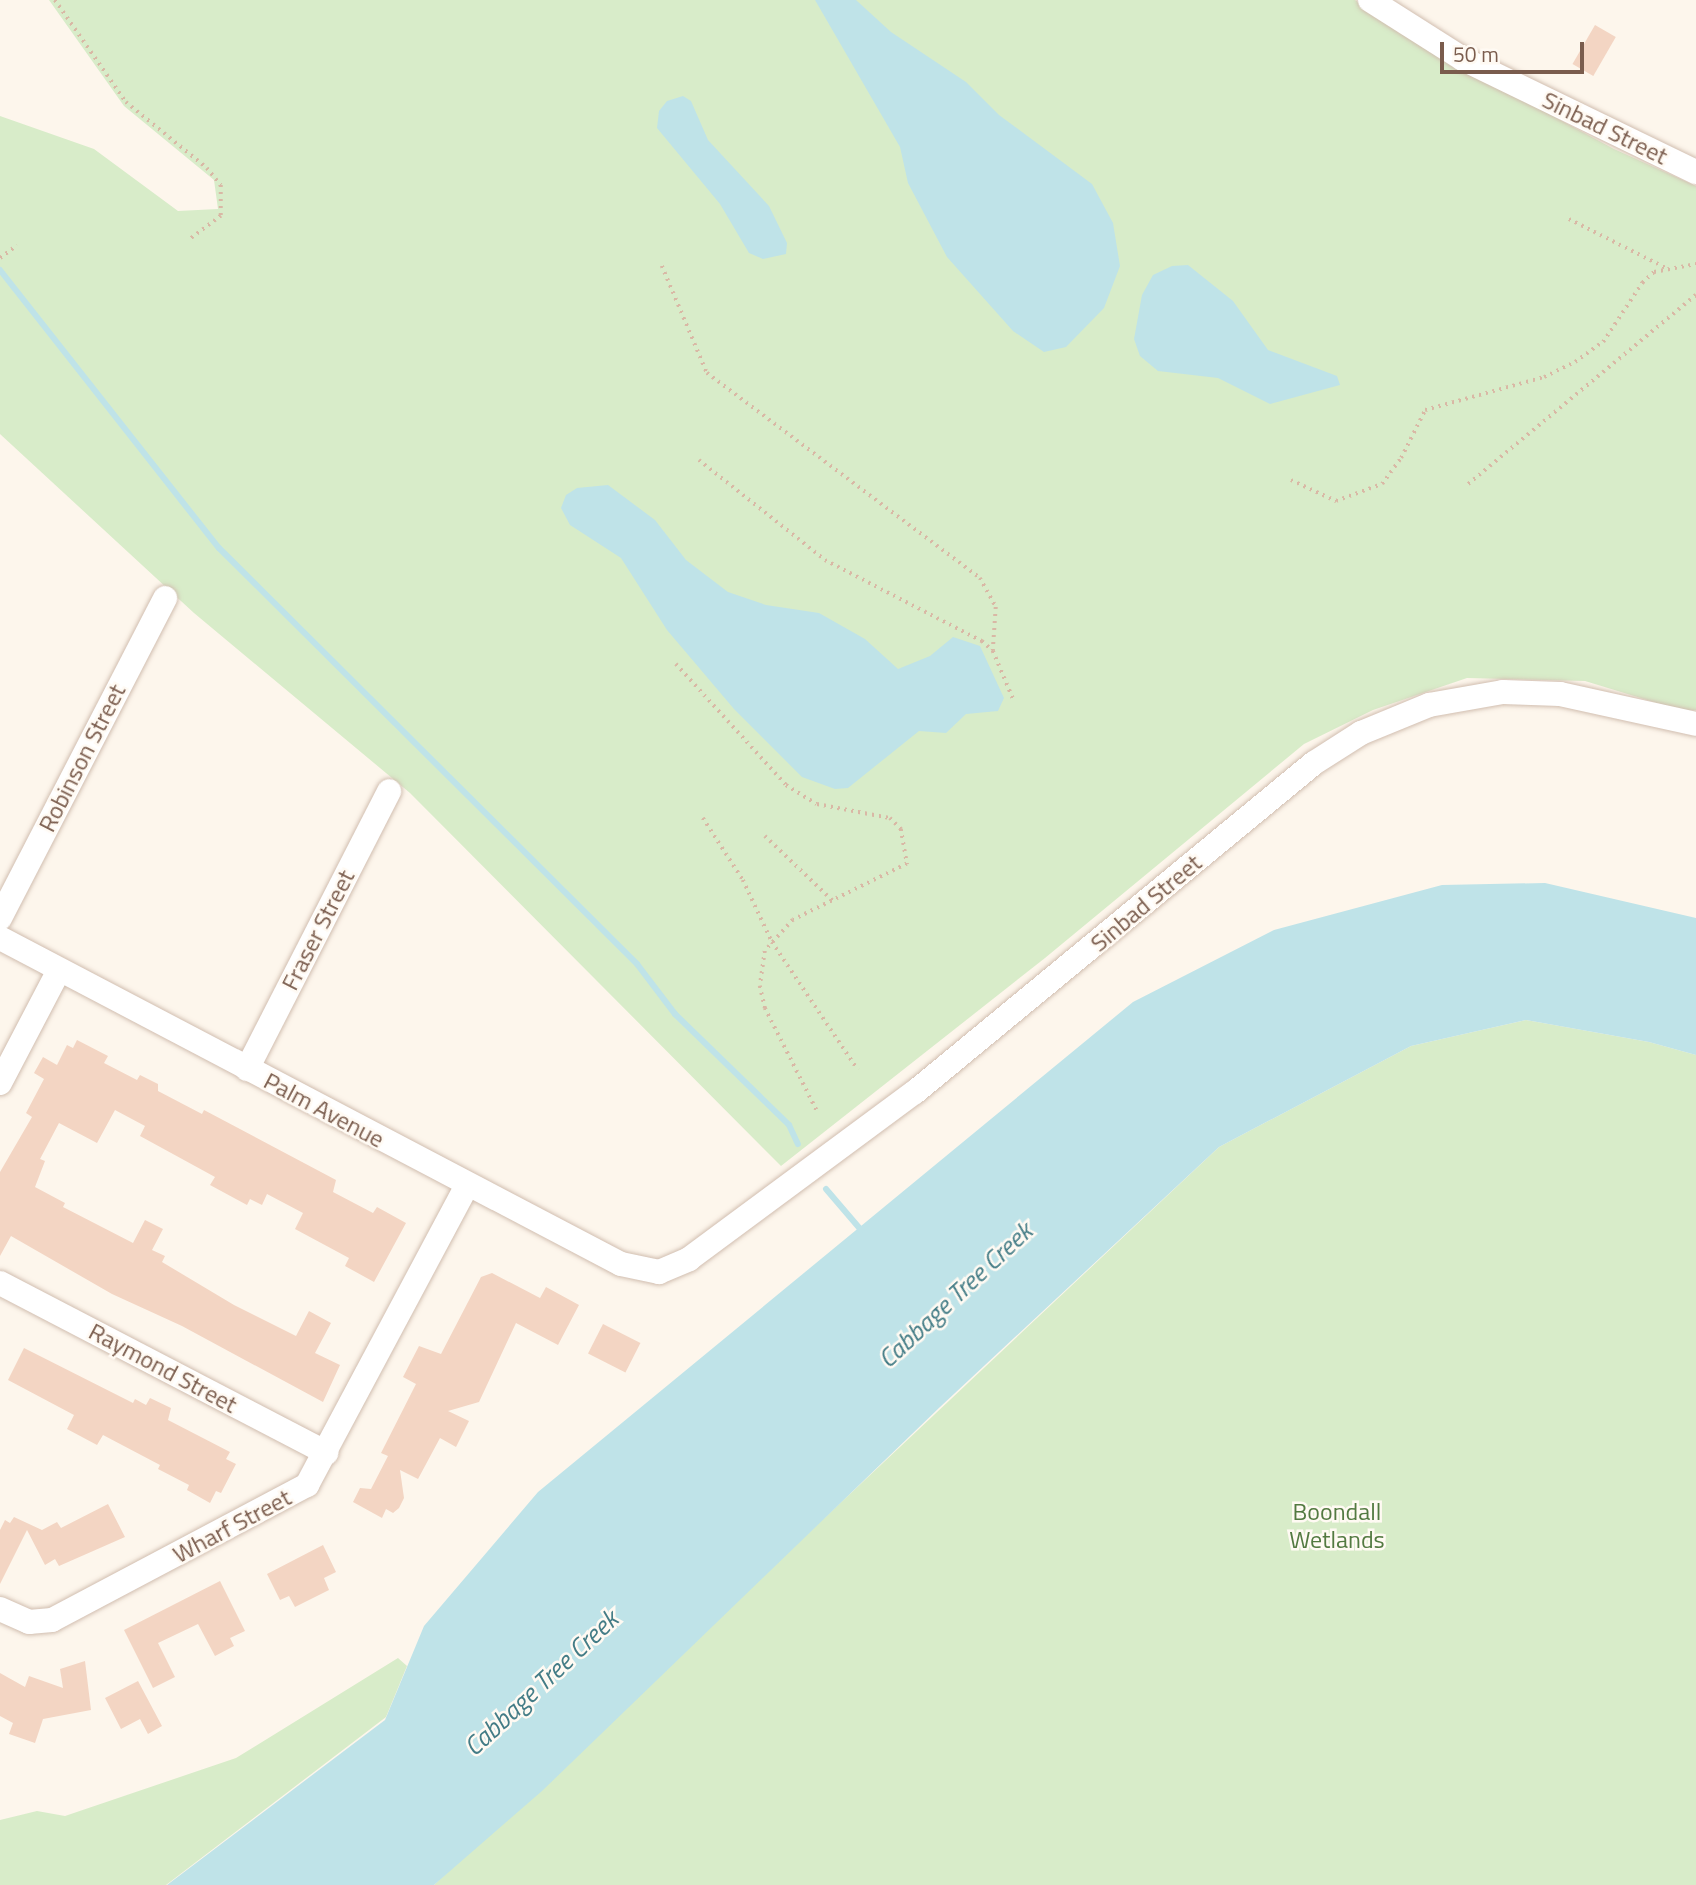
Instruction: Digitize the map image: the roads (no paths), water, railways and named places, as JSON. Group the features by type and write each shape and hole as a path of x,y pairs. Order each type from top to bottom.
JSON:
{"street":[{"name":"Sinbad Street","path":"1370,0 1463,59 1696,172"},
{"name":"Robinson Street","path":"0,918 164,598"},
{"name":"Sinbad Street","path":"652,1273 689,1259 915,1092 1314,763 1361,733 1429,705 1503,692 1560,694 1696,724"},
{"name":"Fraser Street","path":"247,1069 390,791"},
{"name":"Palm Avenue","path":"0,938 467,1185 621,1264 652,1273"},
{"path":"0,1083 59,970"},
{"name":"Wharf Street","path":"0,1609 29,1622 52,1620 294,1495 316,1474 467,1185"},
{"name":"Raymond Street","path":"0,1283 326,1452"}],"water":[{"path":"815,0 856,0 891,32 966,82 999,115 1092,184 1113,223 1120,266 1104,308 1066,347 1044,352 1013,331 947,257 908,183 900,147"},
{"path":"683,96 691,101 708,140 769,206 787,243 786,254 763,259 749,253 720,204 657,128 659,111 667,101"},
{"path":"1188,265 1233,301 1268,350 1337,376 1340,385 1270,404 1218,378 1158,371 1140,356 1134,339 1142,295 1153,275 1172,266"},
{"path":"608,485 655,520 686,560 728,592 766,605 819,613 865,639 898,669 930,656 953,637 980,646 1004,698 998,711 966,714 946,733 919,731 848,788 835,789 802,777 734,709 667,630 621,558 570,525 561,508 566,495 577,488"},
{"name":"Cabbage Tree Creek","path":"1545,883 1696,918 1696,1055 1649,1042 1526,1020 1411,1046 1219,1147 940,1407 542,1791 434,1885 167,1885 385,1720 424,1626 538,1492 1133,1002 1274,930 1442,885"}],"waterway":[{"path":"0,270 219,548 637,964 675,1014 789,1125 798,1144"},
{"path":"826,1189 861,1230"}],"park label":[{"name":"Boondall Wetlands","path":"1337,1526"}]}
